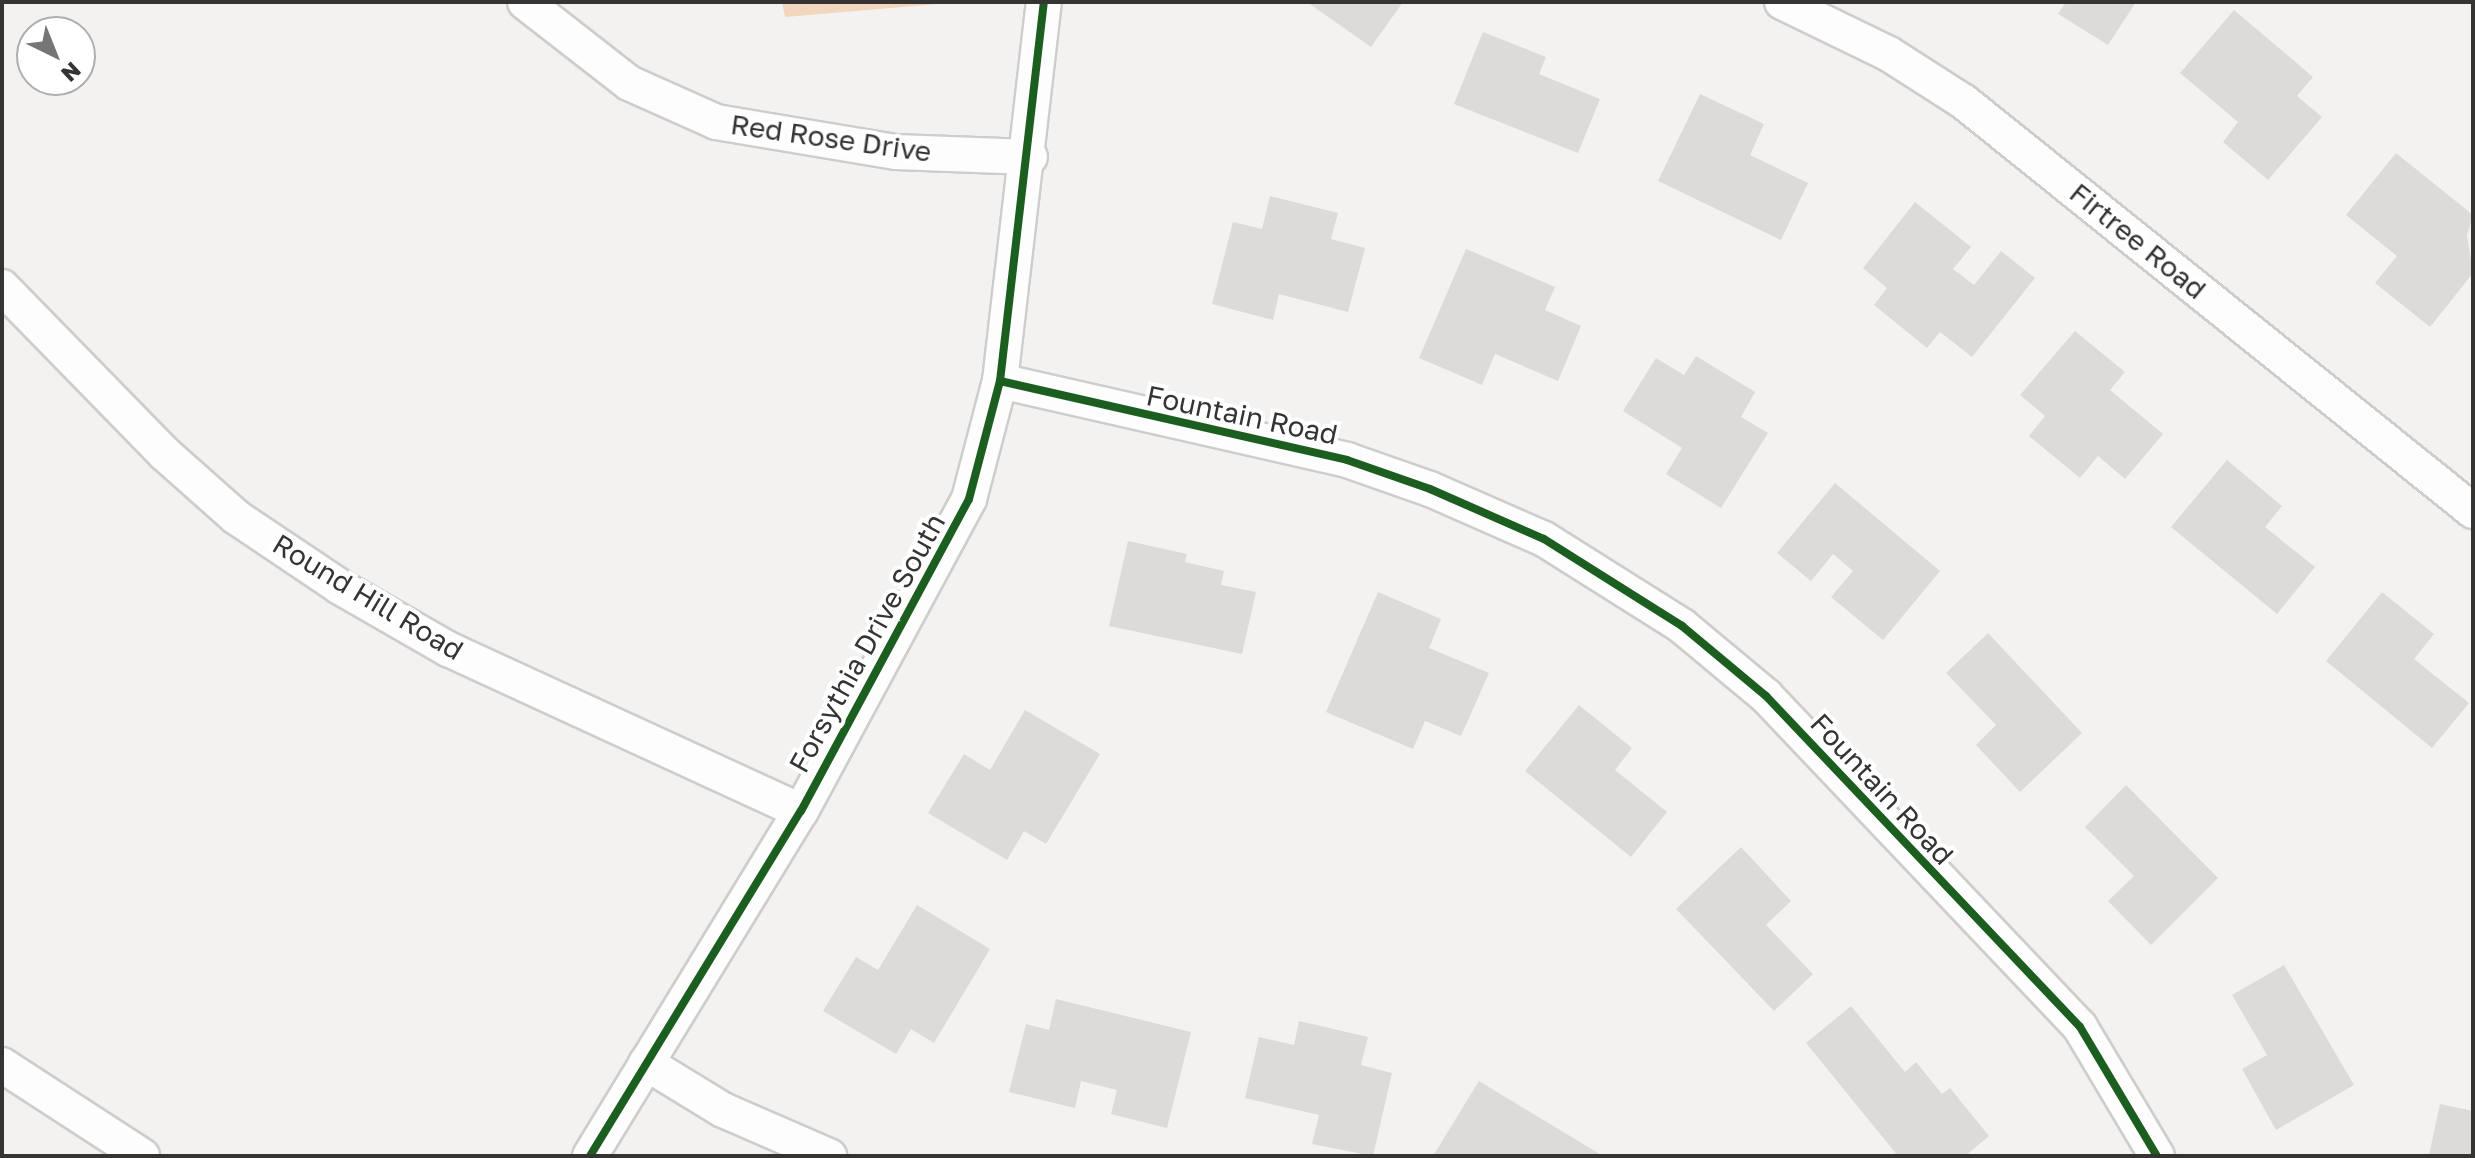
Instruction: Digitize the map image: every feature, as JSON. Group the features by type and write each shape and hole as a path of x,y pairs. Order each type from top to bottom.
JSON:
{"street":[{"name":"Red Rose Drive","path":"525,2 629,83 716,122 896,152 1030,157"},
{"name":"Forsythia Drive South","path":"590,1156 801,811 933,577 969,499 1000,381 1030,157 1044,2"},
{"name":"Firtree Road","path":"1782,2 1889,54 1964,102 2473,511"},
{"name":"Round Hill Road","path":"2,287 195,480 340,587 448,649 801,811"},
{"name":"Fountain Road","path":"1000,381 1347,460 1430,489 1544,539 1682,626 1766,696 2080,1027 2157,1156"},
{"path":"646,1063 723,1110 829,1156"},
{"path":"2,1065 142,1156"}],"shaded area":[{"path":"782,2 962,2 785,17"}],"building":[{"path":"1307,2 1403,2 1371,47"},
{"path":"2066,2 2136,2 2108,45 2058,14"},
{"path":"2234,10 2313,77 2297,96 2322,117 2268,180 2223,142 2238,122 2180,73"},
{"path":"1483,32 1546,57 1539,74 1600,99 1578,153 1454,104"},
{"path":"1700,94 1764,124 1750,155 1808,183 1781,240 1658,181"},
{"path":"2396,153 2473,215 2467,235 2473,273 2430,327 2375,283 2397,256 2346,215"},
{"path":"1270,196 1338,213 1331,239 1365,248 1348,312 1279,294 1273,320 1212,304 1233,222 1262,229"},
{"path":"1915,202 1971,247 1953,269 1974,285 2001,251 2035,278 1972,357 1940,332 1927,348 1874,305 1887,288 1863,268"},
{"path":"1466,249 1555,287 1545,310 1581,326 1558,381 1495,354 1482,385 1419,358"},
{"path":"2075,331 2125,372 2110,390 2163,434 2125,479 2098,456 2080,478 2029,436 2045,416 2020,395"},
{"path":"1696,356 1755,392 1741,417 1768,433 1721,508 1666,474 1682,448 1623,411 1656,358 1684,375"},
{"path":"2227,460 2282,506 2265,527 2315,567 2277,614 2171,527"},
{"path":"1835,483 1940,571 1883,640 1831,597 1853,571 1833,554 1811,581 1777,553"},
{"path":"1128,541 1187,554 1185,562 1224,571 1221,585 1256,592 1242,654 1109,626"},
{"path":"1378,592 1441,619 1429,648 1489,673 1461,736 1425,721 1413,749 1326,712"},
{"path":"2382,592 2434,634 2414,659 2469,703 2432,748 2326,661"},
{"path":"1988,633 2082,733 2020,792 1976,745 1996,725 1946,673"},
{"path":"1579,705 1632,748 1615,770 1667,812 1631,857 1525,771"},
{"path":"1025,710 1100,754 1046,844 1024,831 1007,860 928,813 964,754 990,770"},
{"path":"2126,785 2218,878 2151,945 2108,901 2134,876 2085,827"},
{"path":"1741,847 1791,901 1766,925 1813,974 1774,1011 1676,909"},
{"path":"917,905 990,949 934,1043 911,1029 896,1054 823,1011 856,957 878,970"},
{"path":"2284,965 2354,1085 2276,1130 2242,1069 2267,1055 2232,995"},
{"path":"1056,999 1191,1032 1167,1128 1111,1114 1117,1090 1081,1081 1075,1108 1009,1092 1026,1024 1049,1030"},
{"path":"1851,1006 1905,1072 1916,1062 1942,1094 1950,1088 1989,1136 1965,1156 1898,1156 1806,1043"},
{"path":"1299,1021 1368,1037 1361,1065 1392,1073 1373,1156 1312,1144 1319,1115 1245,1098 1259,1037 1294,1045"},
{"path":"1479,1081 1603,1156 1433,1156"},
{"path":"2440,1104 2473,1111 2473,1156 2429,1155"}],"cycle path":[{"path":"590,1156 801,811 969,499 1000,381 1044,2"},
{"path":"1000,381 1347,460 1430,489 1544,539 1682,626 1766,696 2080,1027 2157,1156"}]}
